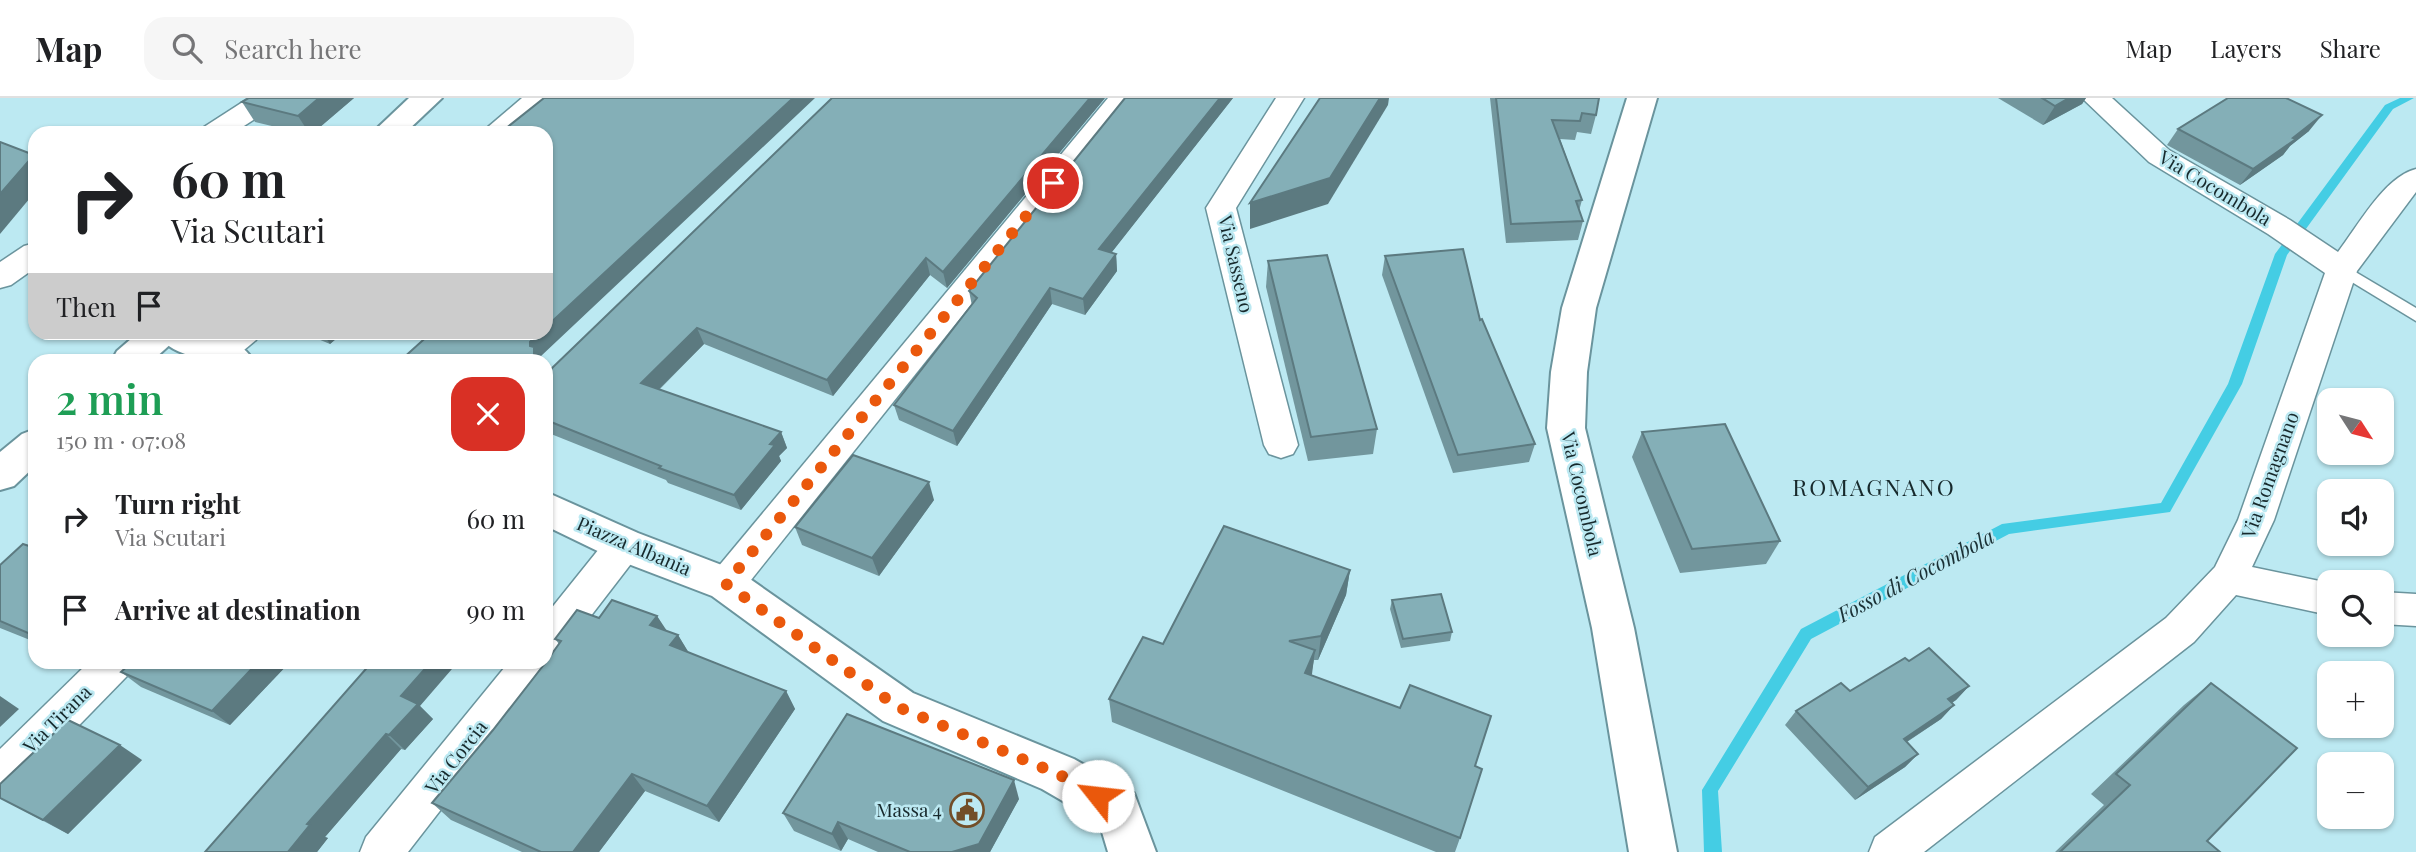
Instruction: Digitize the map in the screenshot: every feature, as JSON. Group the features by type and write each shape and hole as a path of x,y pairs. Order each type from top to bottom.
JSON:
{"street":[{"path":"225,126 268,98"},
{"path":"395,126 427,98"},
{"path":"504,126 539,98"},
{"path":"726,584 1122,98"},
{"name":"Via Sasseno","path":"1281,444 1221,208 1290,98"},
{"name":"Via Cocombola","path":"1642,98 1579,308 1569,372 1566,428 1613,628 1653,852"},
{"name":"Via Cocombola","path":"2096,98 2159,156 2279,227 2331,262"},
{"name":"Via Romagnano","path":"1890,852 2180,630 2228,578 2256,520 2331,262 2401,189 2416,178"},
{"path":"0,277 28,258"},
{"path":"137,354 153,340"},
{"path":"201,340 233,349"},
{"path":"0,475 28,450"},
{"name":"Piazza Albania","path":"553,511 624,545 726,584 898,707 1058,774 1118,807 1132,852"},
{"path":"553,635 624,545"},
{"path":"2228,578 2317,597"},
{"path":"2394,609 2416,610"},
{"name":"Via Tirana","path":"0,777 108,669"},
{"name":"Via Corcia","path":"381,852 526,669"}],"lane":[{"path":"2331,262 2416,315"}],"building":[{"path":"249,98 319,98 298,116 242,102"},
{"path":"544,98 793,98 553,321 553,126 509,126"},
{"path":"832,98 1090,98 943,272 926,258 827,380 697,328 641,383 781,432 770,444 775,445 734,495 659,468 661,466 553,423 553,367"},
{"path":"1125,98 1220,98 1099,249 1116,254 1083,299 1050,288 953,431 894,405 977,298 969,291"},
{"path":"1320,98 1380,98 1330,178 1250,203"},
{"path":"1496,98 1599,98 1596,115 1582,113 1580,121 1552,120 1582,200 1576,201 1583,221 1511,224"},
{"path":"2042,98 2069,98 2055,106"},
{"path":"2228,98 2286,98 2322,115 2293,138 2296,139 2253,169 2178,129"},
{"path":"0,142 28,153 28,162 0,194"},
{"path":"1463,249 1480,320 1482,319 1535,444 1458,455 1385,256"},
{"path":"1327,255 1377,429 1311,437 1268,261"},
{"path":"423,340 532,340 530,346 534,347 534,354 408,354"},
{"path":"1725,424 1780,541 1692,549 1642,432"},
{"path":"853,455 929,482 872,558 795,527"},
{"path":"1224,526 1350,570 1321,636 1289,641 1315,650 1305,673 1400,708 1410,685 1491,716 1475,766 1482,769 1460,838 1109,699 1143,637 1163,644"},
{"path":"23,544 28,546 28,633 0,621 0,565"},
{"path":"1441,594 1452,632 1403,639 1392,600"},
{"path":"612,600 657,616 650,625 678,635 670,645 786,691 707,806 632,774 573,852 541,852 432,803 541,669 553,669 553,652 561,641 555,639 577,610 599,618"},
{"path":"1929,648 1969,686 1948,699 1954,705 1904,739 1918,754 1868,787 1796,711 1841,683 1850,691 1905,658 1909,661"},
{"path":"124,669 251,669 212,711 121,672"},
{"path":"366,669 425,669 401,696 418,704 389,735 386,734 307,824 310,825 288,852 205,852"},
{"path":"2211,683 2297,748 2207,841 2220,852 2060,852 2130,785 2116,774"},
{"path":"847,714 1014,780 979,844 952,852 910,852 838,822 832,834 783,813"},
{"path":"68,720 120,745 43,820 0,798 0,784"}],"waterway":[{"name":"Fosso di Cocombola","path":"1713,852 1710,790 1806,634 2007,528 2165,508 2235,384 2281,254 2389,107 2409,98"}],"place":[{"name":"Massa 4","path":"967,810"}],"district":[{"name":"ROMAGNANO","path":"1874,488"}],"route":[{"path":"1053,183 726,584 898,707 1058,774 1098,796"}]}
